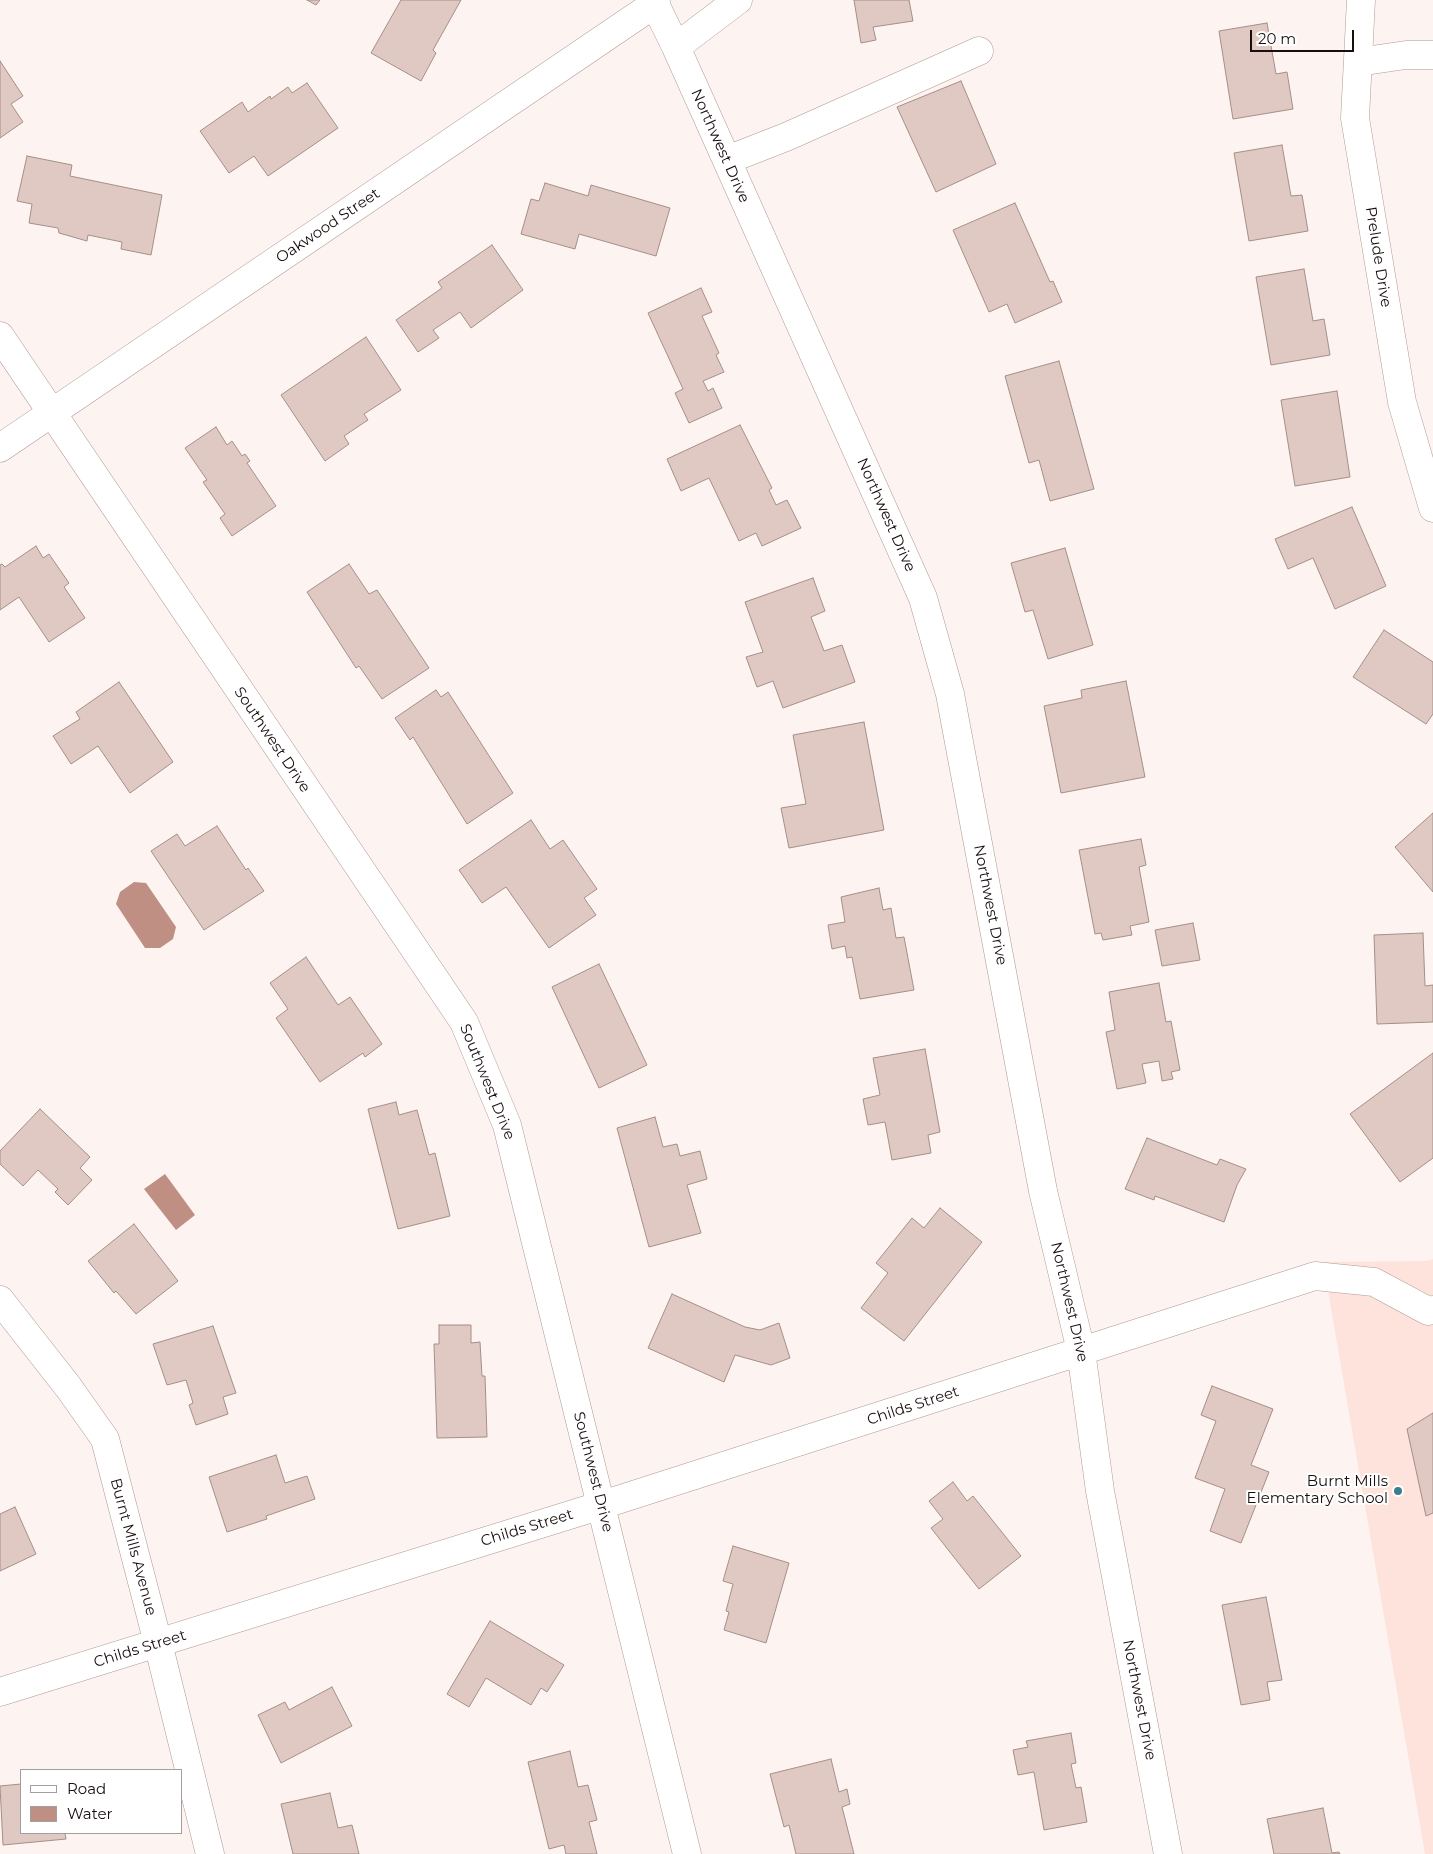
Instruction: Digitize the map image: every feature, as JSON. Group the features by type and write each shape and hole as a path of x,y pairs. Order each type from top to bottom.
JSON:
{"street":[{"path":"676,47 738,0"},
{"name":"Prelude Drive","path":"1364,1 1355,118 1402,402 1433,508"},
{"name":"Northwest Drive","path":"654,2 676,47 923,598 950,694 1043,1191 1081,1351 1100,1491 1168,1854"},
{"name":"Oakwood Street","path":"0,448 654,2"},
{"path":"727,160 786,137 979,51"},
{"path":"1358,62 1406,55 1433,55"},
{"name":"Southwest Drive","path":"0,336 464,1022 507,1125 687,1854"},
{"name":"Childs Street","path":"0,1692 963,1391 1315,1276 1374,1282 1428,1311 1433,1310"},
{"name":"Burnt Mills Avenue","path":"0,1300 69,1388 105,1439 210,1854"}],"shaded area":[{"name":"Burnt Mills Elementary School","path":"1433,1259 1433,1854 1425,1854 1323,1262 1427,1261"}],"water":[{"path":"134,882 146,883 176,927 173,939 160,948 145,948 116,904 120,892"},
{"path":"165,1174 195,1215 176,1230 144,1189"}],"building":[{"path":"307,0 320,0 316,5"},
{"path":"401,0 461,0 433,50 436,53 421,81 371,53"},
{"path":"854,0 909,0 913,21 873,27 876,40 861,43"},
{"path":"1267,23 1276,74 1287,72 1293,109 1233,119 1219,31"},
{"path":"0,61 23,96 11,104 23,122 0,138"},
{"path":"961,81 996,164 936,192 897,107"},
{"path":"307,83 338,128 268,176 254,156 229,173 200,131 242,102 248,112 270,96 271,99 288,87 292,93"},
{"path":"1282,145 1291,196 1302,195 1308,231 1249,241 1234,153"},
{"path":"27,156 72,165 70,176 162,195 151,255 121,249 122,242 88,235 87,241 59,233 58,228 29,223 32,204 17,201"},
{"path":"545,183 588,196 591,185 670,208 656,256 579,234 575,249 521,234 531,199 539,201"},
{"path":"1015,203 1050,282 1053,281 1062,302 1015,323 1007,304 989,312 953,230"},
{"path":"492,245 523,290 471,328 460,312 433,330 439,338 418,352 396,320 442,288 438,282"},
{"path":"1304,269 1313,321 1324,319 1330,355 1271,365 1256,277"},
{"path":"701,288 712,312 702,316 719,353 716,355 724,372 703,381 708,391 713,388 722,408 689,423 675,393 683,389 648,313"},
{"path":"366,337 401,390 364,414 368,420 344,436 349,444 325,461 281,395"},
{"path":"1059,361 1094,489 1050,501 1039,460 1029,463 1005,376"},
{"path":"1337,391 1350,477 1295,486 1281,400"},
{"path":"740,425 772,488 769,490 776,505 787,500 801,528 762,546 756,533 739,541 709,478 681,491 667,459"},
{"path":"216,427 227,445 232,441 242,456 245,454 250,461 247,463 276,506 232,536 220,518 225,514 203,482 207,480 185,448"},
{"path":"1352,507 1386,586 1335,609 1313,558 1288,569 1275,539"},
{"path":"36,546 43,558 49,554 69,583 64,587 85,618 49,642 19,597 0,610 0,565 2,564 5,567"},
{"path":"1065,548 1093,645 1048,659 1033,610 1025,612 1011,563"},
{"path":"349,564 369,594 377,590 429,668 382,699 359,666 356,668 307,592"},
{"path":"813,578 825,611 811,617 824,651 842,645 855,682 783,708 773,681 757,687 746,657 763,652 745,602"},
{"path":"1384,630 1433,662 1433,714 1426,724 1353,677"},
{"path":"1126,681 1145,777 1061,793 1044,706 1082,698 1081,690"},
{"path":"119,682 173,762 130,793 98,746 71,764 53,736 80,719 76,712"},
{"path":"436,690 441,697 448,692 513,793 467,824 413,737 410,740 395,718"},
{"path":"864,722 884,830 789,848 781,808 806,804 793,735"},
{"path":"1433,813 1433,892 1395,847"},
{"path":"531,820 550,849 563,840 597,889 584,898 596,915 549,948 506,887 482,903 459,870"},
{"path":"217,826 246,870 248,868 264,891 204,930 151,851 177,834 185,846"},
{"path":"1141,839 1146,865 1139,867 1149,922 1130,926 1132,935 1103,940 1101,933 1095,934 1079,850"},
{"path":"879,888 883,910 891,908 896,938 904,937 914,990 860,999 852,957 847,958 845,946 832,949 828,925 845,922 841,897"},
{"path":"1193,923 1200,960 1162,966 1155,930"},
{"path":"1423,933 1425,986 1433,985 1433,1022 1377,1024 1374,935"},
{"path":"306,957 338,1005 350,997 382,1044 365,1057 363,1053 320,1082 276,1018 288,1009 270,983"},
{"path":"599,964 647,1065 599,1088 552,987"},
{"path":"1159,983 1166,1022 1171,1021 1180,1070 1171,1072 1173,1079 1162,1081 1159,1061 1142,1064 1146,1083 1117,1089 1106,1032 1115,1030 1109,992"},
{"path":"925,1049 940,1132 928,1135 931,1153 892,1160 885,1122 868,1125 863,1099 880,1095 873,1058"},
{"path":"1433,1053 1433,1158 1400,1182 1350,1114"},
{"path":"396,1102 399,1115 417,1110 429,1155 435,1153 450,1216 398,1229 368,1109"},
{"path":"40,1109 90,1157 80,1168 92,1180 68,1205 55,1192 58,1189 38,1170 23,1186 0,1164 0,1151"},
{"path":"655,1117 663,1147 677,1144 680,1156 700,1151 707,1179 687,1185 701,1233 649,1247 617,1128"},
{"path":"1147,1138 1217,1165 1220,1159 1246,1169 1237,1185 1224,1222 1155,1196 1154,1200 1125,1189"},
{"path":"940,1208 982,1242 904,1341 861,1308 888,1273 876,1263 912,1218 924,1228"},
{"path":"134,1224 178,1281 136,1314 116,1291 114,1293 88,1261"},
{"path":"672,1294 745,1327 760,1330 779,1323 790,1358 771,1365 735,1355 724,1382 648,1348"},
{"path":"439,1325 471,1325 471,1343 480,1342 482,1376 485,1376 487,1437 437,1438 434,1344 439,1344"},
{"path":"213,1326 236,1393 223,1397 228,1414 196,1425 189,1405 193,1403 186,1380 167,1385 153,1344"},
{"path":"1212,1386 1273,1409 1251,1465 1269,1472 1241,1543 1210,1531 1225,1489 1195,1478 1216,1421 1201,1415"},
{"path":"1433,1413 1433,1513 1426,1516 1407,1429"},
{"path":"276,1455 285,1483 307,1476 315,1499 266,1516 267,1519 227,1532 209,1477"},
{"path":"953,1482 967,1501 973,1496 1021,1556 979,1589 931,1528 943,1519 929,1501"},
{"path":"15,1507 36,1554 0,1571 0,1514"},
{"path":"733,1546 789,1563 766,1643 724,1630 729,1612 726,1611 733,1584 723,1581"},
{"path":"1266,1597 1282,1680 1267,1682 1270,1700 1241,1705 1222,1605"},
{"path":"490,1621 564,1665 547,1692 541,1688 531,1705 486,1678 469,1707 447,1694"},
{"path":"332,1687 352,1726 281,1763 258,1715 285,1702 289,1710"},
{"path":"1071,1733 1076,1763 1071,1764 1076,1788 1081,1787 1087,1822 1044,1830 1034,1772 1018,1775 1013,1750 1028,1747 1026,1741"},
{"path":"570,1751 578,1787 588,1785 597,1820 589,1822 597,1854 566,1854 564,1845 549,1849 528,1762"},
{"path":"831,1759 839,1792 847,1789 850,1804 842,1807 854,1854 796,1854 789,1825 784,1827 770,1774"},
{"path":"20,1784 20,1834 65,1834 66,1839 3,1845 0,1786"},
{"path":"330,1793 338,1828 352,1825 359,1854 293,1854 281,1804"},
{"path":"1323,1808 1332,1853 1339,1852 1340,1854 1274,1854 1267,1819"}],"place":[{"name":"Burnt Mills Elementary School","path":"1398,1491"}]}
